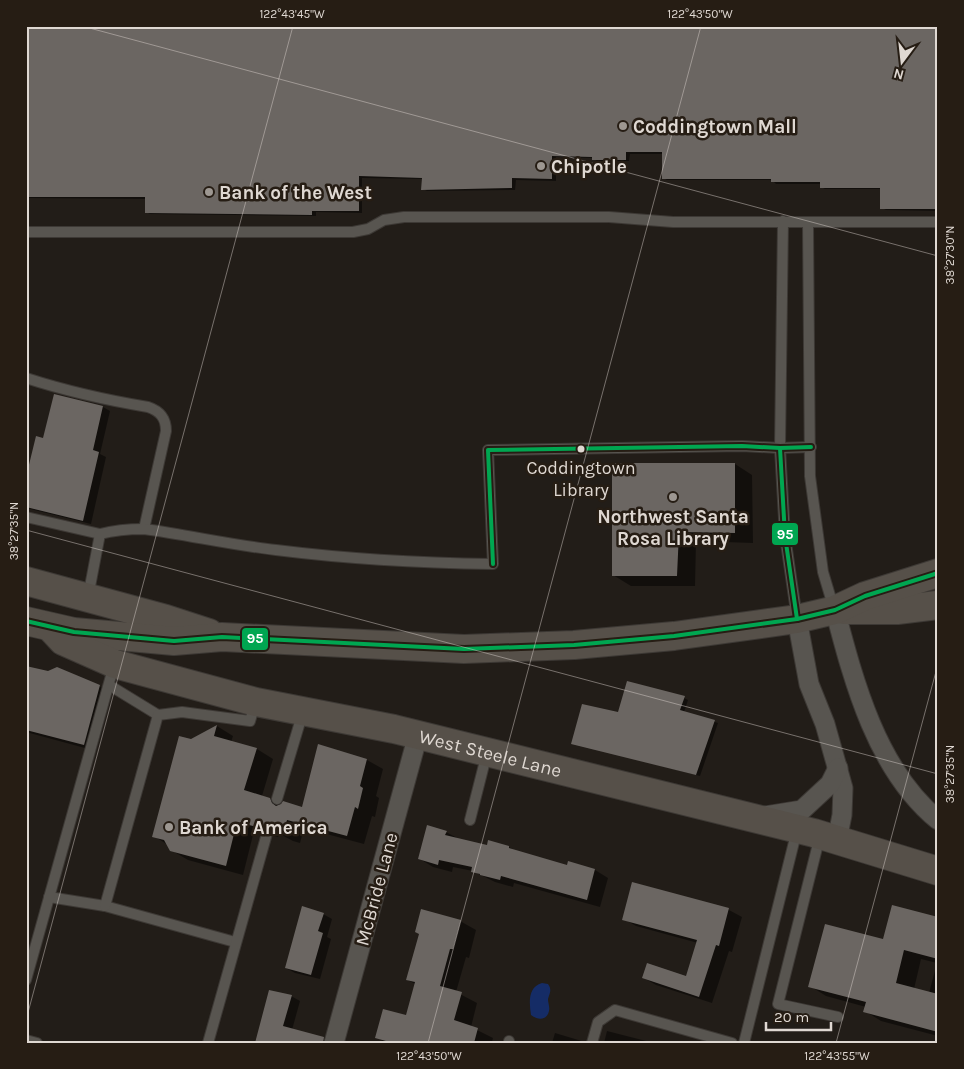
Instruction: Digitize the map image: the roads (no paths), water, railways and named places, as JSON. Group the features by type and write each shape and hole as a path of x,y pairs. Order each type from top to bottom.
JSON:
{"main road":[{"path":"38,624 74,632 174,641 222,637 464,649 574,646 674,636 797,619 834,610 865,596 938,573"},
{"path":"26,582 166,619 222,637"},
{"path":"834,610 897,610 938,605"},
{"name":"West Steele Lane","path":"38,624 112,674 418,735 818,834 938,871"}],"street":[{"path":"834,610 852,676 874,730 899,778 923,807 938,820"},
{"path":"797,619 809,684 825,724 843,788 842,814 818,834"},
{"name":"McBride Lane","path":"334,1043 418,735"},
{"path":"750,817 779,815 802,810 830,784 838,768"}],"lane":[{"path":"26,232 353,232 368,230 384,220 404,217 609,217 673,222 938,222"},
{"path":"783,221 780,448 785,536 797,619"},
{"path":"808,222 810,476 823,572 834,610"},
{"path":"26,378 80,394 154,409 164,418 166,431 144,529"},
{"path":"26,517 100,534 113,530 144,529 250,547 328,556 406,562 493,564 488,450 742,446 811,447"},
{"path":"88,598 100,534"},
{"path":"26,980 112,674 158,715 182,712 250,721 256,702"},
{"path":"277,800 303,712"},
{"path":"106,906 158,715"},
{"path":"470,820 488,752"},
{"path":"208,1043 268,830"},
{"path":"818,834 778,1004 838,1018"},
{"path":"744,1043 818,834"},
{"path":"49,897 106,906 235,942"},
{"path":"592,1043 598,1022 615,1010 732,1043"},
{"path":"26,1040 37,1043"}],"water":[{"path":"542,983 548,984 550,988 549,1009 546,1017 539,1019 531,1015 530,996 534,988"}],"place":[{"name":"Coddingtown Mall","path":"623,126"},
{"name":"Chipotle","path":"541,166"},
{"name":"Bank of the West","path":"209,192"},
{"name":"Coddingtown Library","path":"581,449"},
{"name":"Northwest Santa Rosa Library","path":"673,497"},
{"name":"Bank of America","path":"169,827"}]}
